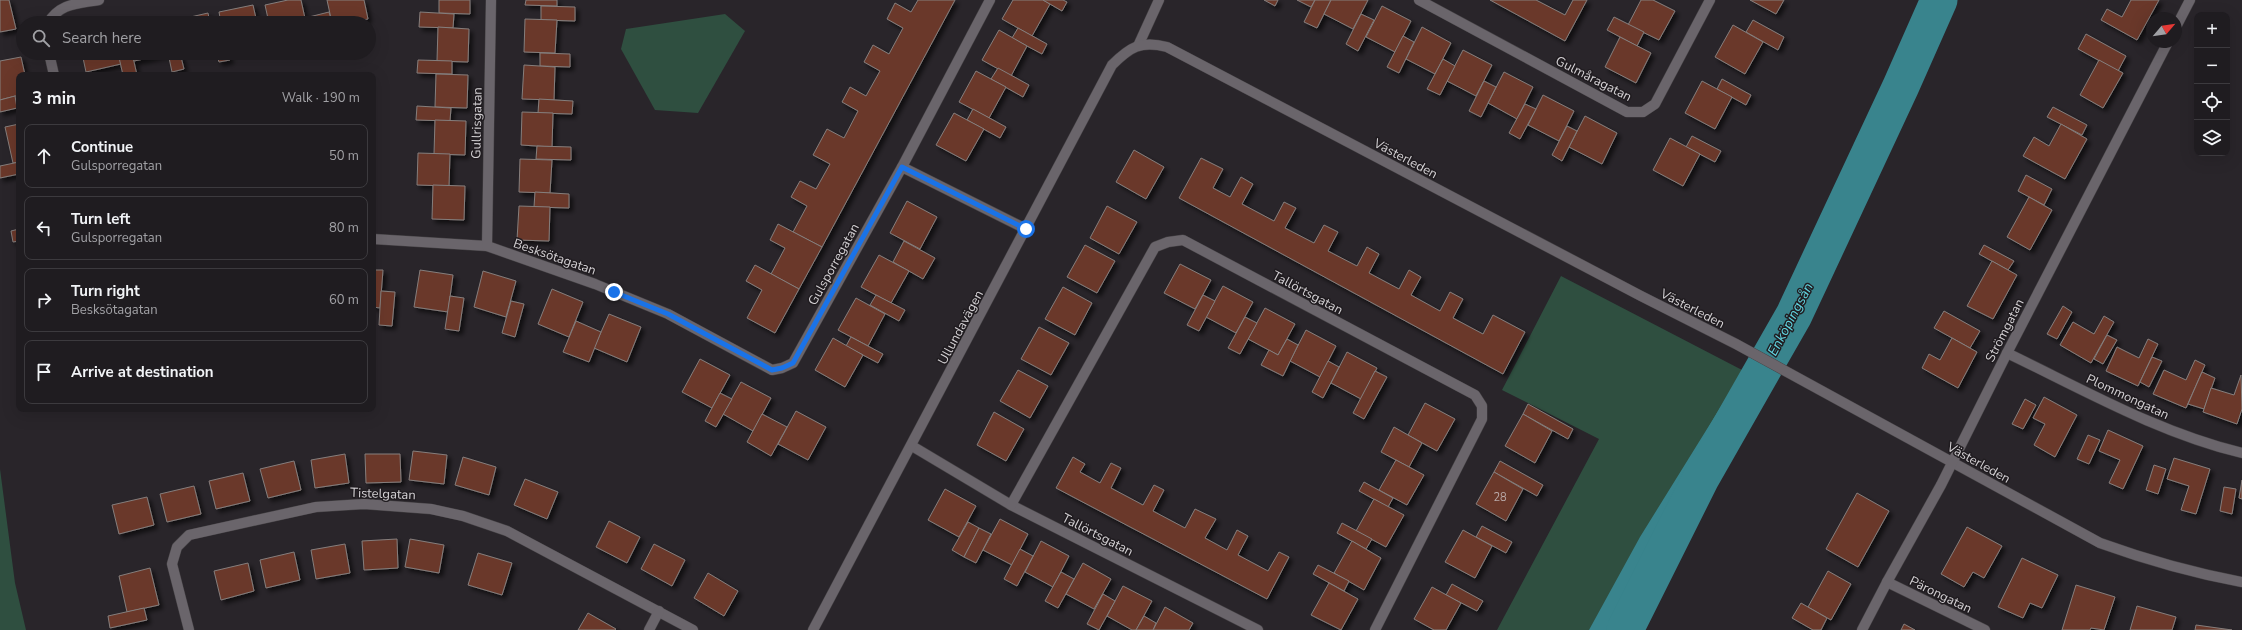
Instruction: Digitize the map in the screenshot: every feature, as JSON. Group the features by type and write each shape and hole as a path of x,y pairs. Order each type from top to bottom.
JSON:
{"street":[{"path":"52,16 54,12 65,7 98,0"},
{"name":"Gullrisgatan","path":"487,246 492,0"},
{"name":"Gulsporregatan","path":"782,368 793,363 902,167 990,0"},
{"path":"1138,46 1159,0"},
{"name":"Gulmåragatan","path":"1419,0 1627,112 1642,112 1654,104 1710,0"},
{"path":"2182,15 2190,0"},
{"name":"Västerleden","path":"1138,46 1153,43 1167,47 1641,296 1736,344 2100,542 2154,562 2201,575 2242,582"},
{"name":"Ullundavägen","path":"813,630 912,446 1112,65 1124,52 1138,46"},
{"name":"Strömgatan","path":"1862,630 1953,463 2007,353 2165,48"},
{"path":"51,60 53,72"},
{"path":"902,167 1026,229"},
{"name":"Besksötagatan","path":"376,239 487,246 621,294 668,314 772,370 782,368"},
{"name":"Tallörtsgatan","path":"1011,505 1155,247 1168,242 1183,240 1475,395 1482,406 1482,419 1375,630"},
{"name":"Plommongatan","path":"2007,353 2140,418 2205,444 2242,453"},
{"name":"Tallörtsgatan","path":"912,446 1011,505 1258,630"},
{"name":"Tistelgatan","path":"188,630 172,564 177,547 189,535 316,507 364,504 431,509 463,516 507,531 693,630"},
{"name":"Pärongatan","path":"1887,582 1984,630"},
{"path":"649,630 659,611"}],"green space":[{"path":"725,14 745,31 698,113 655,110 621,49 626,29"},
{"path":"1561,276 1744,371 1625,580 1600,630 1497,630 1599,439 1502,390"},
{"path":"0,469 15,583 26,630 0,630"}],"water":[{"path":"1738,379 1758,388 1662,543 1625,630 1589,630 1640,537"}],"building":[{"path":"0,0 9,0 16,29 0,32"},
{"path":"288,0 301,0 304,16 267,16 265,5"},
{"path":"327,0 364,0 367,16 330,16"},
{"path":"439,0 470,0 470,14 439,13"},
{"path":"526,0 557,0 557,6 525,5"},
{"path":"918,0 955,0 822,247 793,232 807,206 791,197 800,181 816,189 830,164 813,155 827,129 844,138 858,111 842,102 850,87 866,96 880,71 864,62 873,45 889,54 903,28 887,19 895,3 911,12"},
{"path":"1013,0 1043,0 1050,4 1032,36 1002,19"},
{"path":"1043,0 1063,0 1067,2 1062,11"},
{"path":"1264,0 1278,0 1275,6"},
{"path":"1297,0 1315,0 1311,7"},
{"path":"1315,0 1331,0 1317,28 1304,22"},
{"path":"1331,0 1368,0 1353,29 1324,14"},
{"path":"1490,0 1536,0 1565,15 1573,0 1587,0 1565,41"},
{"path":"1641,0 1653,0 1675,11 1659,40 1628,25"},
{"path":"1750,0 1784,0 1776,14"},
{"path":"2131,0 2159,0 2152,12 2146,12 2146,24 2137,40 2101,20 2107,9 2122,17"},
{"path":"253,5 255,16 220,16 219,12"},
{"path":"541,6 575,7 575,21 541,20"},
{"path":"1382,6 1411,21 1395,52 1366,37"},
{"path":"329,12 330,16 313,16"},
{"path":"420,12 454,14 453,28 419,27"},
{"path":"208,13 209,16 195,16"},
{"path":"1361,14 1374,20 1358,51 1346,44"},
{"path":"1614,17 1644,32 1637,46 1607,30"},
{"path":"525,19 557,20 555,53 524,52"},
{"path":"1753,20 1784,37 1778,50 1746,32"},
{"path":"1733,25 1763,42 1745,74 1715,57"},
{"path":"438,27 469,29 468,62 437,61"},
{"path":"1422,27 1451,43 1435,74 1406,59"},
{"path":"1018,28 1047,44 1042,54 1012,38"},
{"path":"999,30 1027,46 1011,76 982,60"},
{"path":"2086,34 2126,56 2118,71 2078,49"},
{"path":"1403,36 1414,42 1399,73 1387,67"},
{"path":"1620,37 1651,53 1636,83 1605,67"},
{"path":"1463,50 1492,65 1476,96 1447,81"},
{"path":"540,53 570,54 570,67 540,66"},
{"path":"16,58 16,60 22,60 24,72 16,72 16,96 0,100 0,61"},
{"path":"1443,59 1455,66 1440,95 1427,89"},
{"path":"83,60 120,60 121,64 86,72"},
{"path":"120,60 134,60 136,72 122,72"},
{"path":"169,60 182,60 184,69 172,72"},
{"path":"218,60 230,60 219,62"},
{"path":"418,60 452,61 452,74 417,73"},
{"path":"2099,60 2123,73 2103,108 2080,95"},
{"path":"524,65 555,67 554,100 522,99"},
{"path":"998,68 1029,85 1023,97 991,79"},
{"path":"976,71 1006,87 989,118 959,102"},
{"path":"1504,72 1533,87 1517,119 1488,103"},
{"path":"436,74 468,75 467,108 435,107"},
{"path":"1722,79 1751,95 1746,105 1717,89"},
{"path":"1484,81 1496,87 1481,117 1469,111"},
{"path":"1702,81 1732,97 1715,129 1685,113"},
{"path":"1543,95 1574,111 1559,141 1528,125"},
{"path":"15,96 16,108 0,112 0,100"},
{"path":"539,99 573,101 572,114 538,113"},
{"path":"1525,104 1536,109 1520,139 1509,133"},
{"path":"417,106 451,108 450,121 416,120"},
{"path":"2053,107 2087,125 2082,135 2047,117"},
{"path":"973,109 1006,127 1000,138 967,120"},
{"path":"522,112 553,113 552,147 521,145"},
{"path":"954,113 984,129 966,161 936,145"},
{"path":"1585,116 1617,133 1602,164 1569,147"},
{"path":"435,120 466,121 465,155 434,154"},
{"path":"2061,124 2087,139 2065,179 2023,156 2034,137 2049,146"},
{"path":"16,125 16,162 13,163 5,127"},
{"path":"1567,126 1577,131 1562,161 1552,155"},
{"path":"1692,136 1721,151 1715,162 1686,147"},
{"path":"1670,138 1700,154 1683,186 1653,170"},
{"path":"537,146 571,147 571,160 536,159"},
{"path":"1134,150 1164,167 1146,199 1116,182"},
{"path":"418,153 450,154 449,186 417,185"},
{"path":"1201,158 1223,169 1213,188 1230,197 1241,177 1253,184 1242,204 1274,221 1284,202 1296,208 1285,228 1314,243 1324,225 1338,232 1328,251 1357,266 1367,247 1379,254 1369,273 1399,289 1409,270 1421,277 1411,295 1440,311 1450,292 1463,299 1453,318 1483,334 1493,315 1525,332 1503,374 1179,198"},
{"path":"520,159 552,160 550,193 519,192"},
{"path":"16,163 16,175 0,178 0,166"},
{"path":"2026,175 2052,189 2044,205 2018,191"},
{"path":"433,185 465,186 464,220 432,219"},
{"path":"535,192 569,194 569,208 534,207"},
{"path":"2029,197 2052,210 2030,250 2007,237"},
{"path":"907,201 937,217 920,249 890,233"},
{"path":"519,206 550,207 549,241 517,240"},
{"path":"1107,206 1137,222 1119,254 1090,238"},
{"path":"778,224 822,247 799,289 771,274 785,248 770,240"},
{"path":"16,230 16,242 13,242 11,231"},
{"path":"904,241 935,258 923,279 893,262"},
{"path":"1085,245 1115,261 1097,293 1067,277"},
{"path":"1984,245 2014,261 2008,270 1979,254"},
{"path":"879,255 909,271 891,303 861,287"},
{"path":"1992,261 2017,275 1993,319 1967,306"},
{"path":"1180,264 1211,280 1195,309 1164,293"},
{"path":"755,265 799,289 775,333 747,318 762,290 746,281"},
{"path":"376,270 383,270 380,308 376,307"},
{"path":"420,270 453,275 448,312 414,307"},
{"path":"483,271 516,281 506,317 474,307"},
{"path":"1223,286 1253,302 1236,333 1206,317"},
{"path":"1063,287 1092,303 1075,335 1045,319"},
{"path":"552,289 583,302 569,337 538,324"},
{"path":"381,291 395,292 392,326 379,325"},
{"path":"876,295 905,310 899,321 870,305"},
{"path":"1203,295 1215,301 1199,331 1187,325"},
{"path":"450,296 464,298 459,331 445,329"},
{"path":"856,298 885,314 868,346 838,330"},
{"path":"511,301 524,304 515,337 502,333"},
{"path":"2063,306 2072,312 2057,339 2047,334"},
{"path":"1265,308 1295,324 1278,355 1248,339"},
{"path":"1944,311 1980,331 1970,348 1934,328"},
{"path":"609,314 641,327 627,362 594,348"},
{"path":"2104,316 2114,322 2091,363 2060,345 2073,322 2094,334"},
{"path":"1245,317 1257,323 1240,354 1228,348"},
{"path":"576,321 601,332 589,362 563,352"},
{"path":"1039,327 1069,343 1051,375 1021,359"},
{"path":"1306,330 1336,346 1320,377 1290,361"},
{"path":"2107,335 2117,340 2103,364 2094,359"},
{"path":"851,337 883,354 878,363 846,346"},
{"path":"833,338 863,355 845,387 815,370"},
{"path":"1952,338 1977,352 1958,388 1922,368 1929,354 1940,360"},
{"path":"1287,339 1298,345 1283,376 1261,365 1269,350 1278,355"},
{"path":"2148,339 2158,344 2138,386 2106,371 2117,347 2139,358"},
{"path":"1347,352 1377,368 1361,399 1331,383"},
{"path":"2152,357 2162,361 2149,387 2140,382"},
{"path":"700,359 730,375 712,408 682,392"},
{"path":"2195,360 2205,365 2186,408 2153,394 2164,370 2186,380"},
{"path":"1328,361 1339,367 1323,398 1312,392"},
{"path":"1018,370 1048,386 1030,418 1000,401"},
{"path":"1375,371 1387,377 1364,419 1353,413"},
{"path":"2202,372 2215,378 2204,409 2188,404"},
{"path":"2241,375 2242,409 2237,424 2203,412 2211,388 2234,395"},
{"path":"741,382 771,398 753,431 723,414"},
{"path":"720,393 732,399 716,427 705,421"},
{"path":"2044,397 2077,415 2055,457 2034,445 2045,424 2033,418"},
{"path":"2025,399 2036,405 2023,429 2012,424"},
{"path":"1425,403 1455,419 1437,451 1408,435"},
{"path":"1528,404 1573,429 1568,439 1523,414"},
{"path":"796,411 826,427 808,460 778,444"},
{"path":"994,412 1024,429 1006,461 977,445"},
{"path":"762,414 787,427 771,456 747,442"},
{"path":"1523,414 1552,431 1535,463 1505,446"},
{"path":"1394,427 1422,443 1409,467 1381,452"},
{"path":"2108,430 2143,446 2123,489 2109,483 2120,460 2099,451"},
{"path":"2088,435 2100,440 2089,464 2077,459"},
{"path":"413,451 447,455 444,484 409,480"},
{"path":"345,454 349,483 315,488 311,460"},
{"path":"365,454 400,454 401,482 366,483"},
{"path":"463,457 496,467 489,495 455,485"},
{"path":"1073,457 1085,464 1080,472 1100,483 1111,463 1121,468 1111,488 1143,505 1154,485 1164,490 1153,511 1185,528 1195,509 1216,519 1205,538 1227,550 1237,530 1248,536 1238,555 1268,571 1279,552 1289,557 1267,599 1056,488"},
{"path":"2174,458 2210,469 2196,514 2181,510 2189,486 2167,479"},
{"path":"1396,460 1424,475 1407,505 1379,490"},
{"path":"294,461 301,490 268,498 260,469"},
{"path":"1500,461 1543,485 1537,496 1494,472"},
{"path":"2154,465 2166,469 2158,494 2146,490"},
{"path":"1494,472 1523,489 1506,521 1476,504"},
{"path":"243,473 250,501 216,509 209,481"},
{"path":"525,479 558,492 547,519 514,505"},
{"path":"2242,480 2242,499 2239,498"},
{"path":"1364,482 1393,498 1388,507 1359,491"},
{"path":"194,486 201,514 167,522 160,494"},
{"path":"2224,487 2236,489 2232,514 2220,511"},
{"path":"945,489 976,506 959,537 928,520"},
{"path":"1857,493 1889,511 1858,567 1826,549"},
{"path":"147,497 154,525 119,534 112,505"},
{"path":"1374,499 1404,515 1386,547 1356,531"},
{"path":"1000,519 1028,534 1012,565 983,550"},
{"path":"609,521 640,537 627,563 596,547"},
{"path":"968,522 979,528 964,557 952,550"},
{"path":"1342,523 1372,539 1366,549 1337,533"},
{"path":"1482,526 1512,542 1506,553 1476,537"},
{"path":"1967,527 2002,546 1984,578 1973,572 1964,587 1941,574"},
{"path":"979,528 991,534 976,563 964,557"},
{"path":"1463,530 1492,546 1475,578 1445,562"},
{"path":"397,539 398,568 364,570 362,541"},
{"path":"410,539 444,545 439,573 405,567"},
{"path":"1041,541 1069,556 1053,587 1025,572"},
{"path":"1352,541 1381,558 1364,590 1334,573"},
{"path":"345,544 350,573 316,579 311,550"},
{"path":"654,544 685,560 672,586 641,569"},
{"path":"1020,549 1033,556 1017,586 1004,579"},
{"path":"294,552 300,580 266,588 260,560"},
{"path":"478,553 512,563 502,595 468,585"},
{"path":"2022,558 2058,575 2042,608 2030,603 2023,618 1998,607"},
{"path":"248,563 254,591 221,600 214,571"},
{"path":"1083,563 1111,579 1094,609 1066,594"},
{"path":"1318,565 1349,581 1344,591 1313,574"},
{"path":"150,568 159,605 127,612 119,576"},
{"path":"1828,571 1851,584 1831,620 1808,607"},
{"path":"1061,572 1074,579 1058,608 1045,601"},
{"path":"708,573 738,591 724,616 694,598"},
{"path":"1329,583 1358,599 1341,630 1311,615"},
{"path":"1452,584 1483,601 1477,611 1446,595"},
{"path":"2076,585 2115,597 2104,630 2091,628 2090,630 2062,630"},
{"path":"1123,586 1152,601 1136,630 1132,630 1107,616"},
{"path":"1432,587 1461,603 1446,630 1434,630 1414,619"},
{"path":"1103,594 1115,601 1099,630 1087,624"},
{"path":"1801,603 1827,618 1821,630 1813,630 1792,618"},
{"path":"2137,606 2176,617 2172,630 2130,630"},
{"path":"1165,607 1193,623 1189,630 1153,630"},
{"path":"144,608 147,620 110,628 108,616"},
{"path":"588,613 616,629 578,630"},
{"path":"1144,616 1156,623 1153,630 1136,630"},
{"path":"1904,624 1915,630 1901,630"},
{"path":"2196,625 2232,630 2195,630"}],"waterway":[{"name":"Enköpingsån","path":"1625,630 1701,478 1794,315 1901,86 1939,0"}],"route":[{"path":"614,292 668,314 772,370 782,368 793,363 902,167 1026,229"}]}
